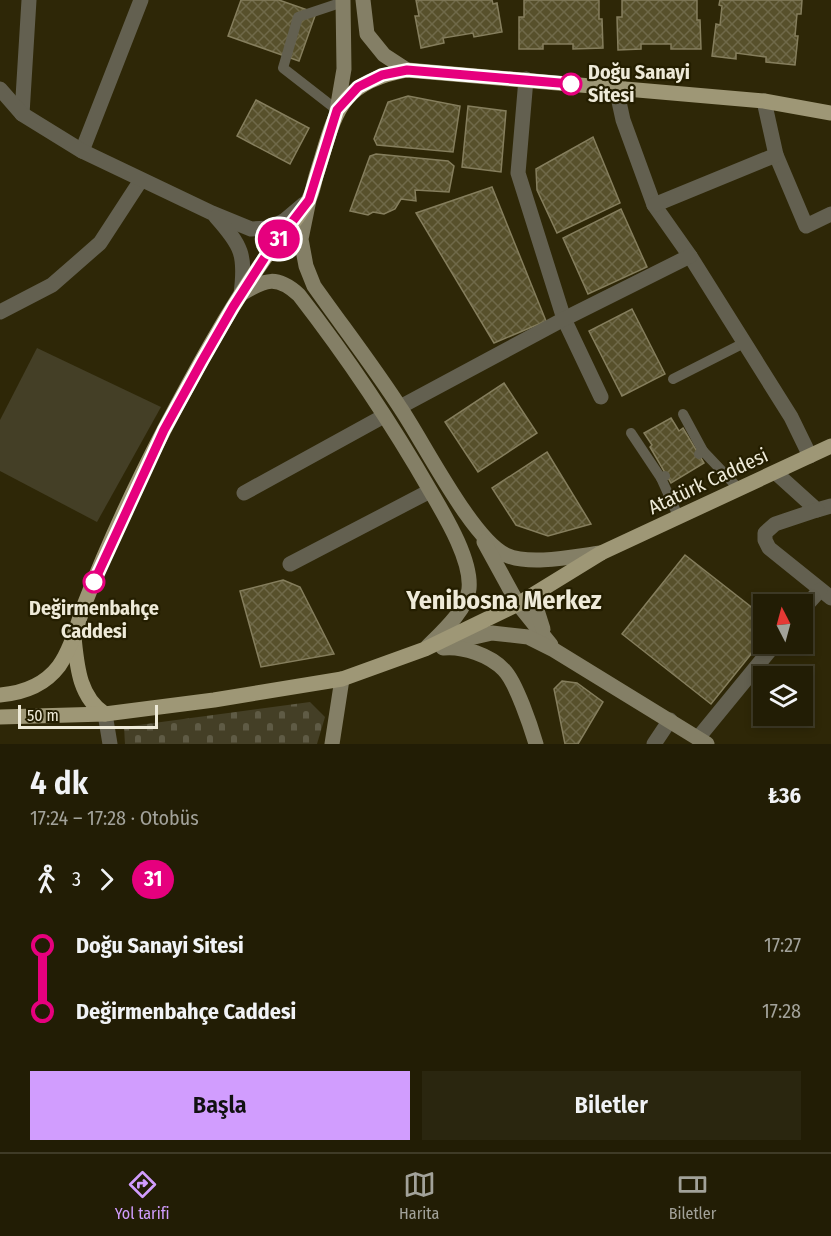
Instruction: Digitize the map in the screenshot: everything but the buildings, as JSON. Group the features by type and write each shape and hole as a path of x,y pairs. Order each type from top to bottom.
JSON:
{"main road":[{"path":"363,0 367,34 384,56 407,70"},
{"path":"342,1 344,69 337,110 309,200 301,239 306,266 314,286 400,407 478,530 518,604 554,650"},
{"path":"337,110 358,87 382,75 407,70 764,102 831,113"},
{"path":"0,695 29,691 58,667 74,637 85,604 164,430 265,257 309,200"},
{"path":"242,294 258,284 279,281 288,285 299,295 405,446 460,547 469,589 454,619 425,650"},
{"name":"Atatürk Caddesi","path":"0,717 105,714 214,700 342,679 425,650 518,604 601,553 831,446"},
{"path":"478,530 495,548 507,556 526,560 601,553"},
{"path":"542,590 536,607 554,650"},
{"path":"425,650 464,638 492,633 528,637 554,650 702,741"},
{"path":"74,637 77,672 88,699 105,714"},
{"path":"425,650 447,647 468,650 487,658 505,670 530,723 536,744"},
{"path":"332,744 342,679"}],"street":[{"path":"22,114 29,0"},
{"path":"82,151 141,0"},
{"path":"526,79 518,173 564,319 601,397"},
{"path":"616,88 623,120 654,205 690,256 791,417 810,456"},
{"path":"0,89 22,114 82,151 212,213 251,229 271,228 285,220 309,200"},
{"path":"764,102 776,155 806,226 831,214"},
{"path":"654,205 776,155"},
{"path":"0,312 52,285 100,243 141,180"},
{"path":"212,213 236,239 242,256 244,272 242,294"},
{"path":"400,407 564,319 690,256"},
{"path":"244,493 384,416"},
{"path":"776,473 824,508"},
{"path":"290,564 430,490"},
{"path":"824,508 775,524 765,533 765,540 769,548 825,594"},
{"path":"702,741 768,654"},
{"path":"105,714 110,744"},
{"path":"654,744 670,720"}],"lane":[{"path":"337,110 283,68 298,17 342,1"},
{"path":"673,378 744,343"},
{"path":"683,414 701,453 740,489"},
{"path":"632,433 664,476 679,518"}],"green space":[{"path":"37,348 161,407 97,522 0,471 0,420"},
{"path":"310,702 325,717 317,744 125,744 124,727"}],"bus line":[{"name":"31","path":"94,582 164,430 202,361 265,257 309,200 337,110 358,87 382,75 407,70 571,84"}],"place":[{"name":"Doğu Sanayi Sitesi","path":"571,84"},
{"name":"Değirmenbahçe Caddesi","path":"94,582"}],"district":[{"name":"Yenibosna Merkez","path":"504,600"}]}
